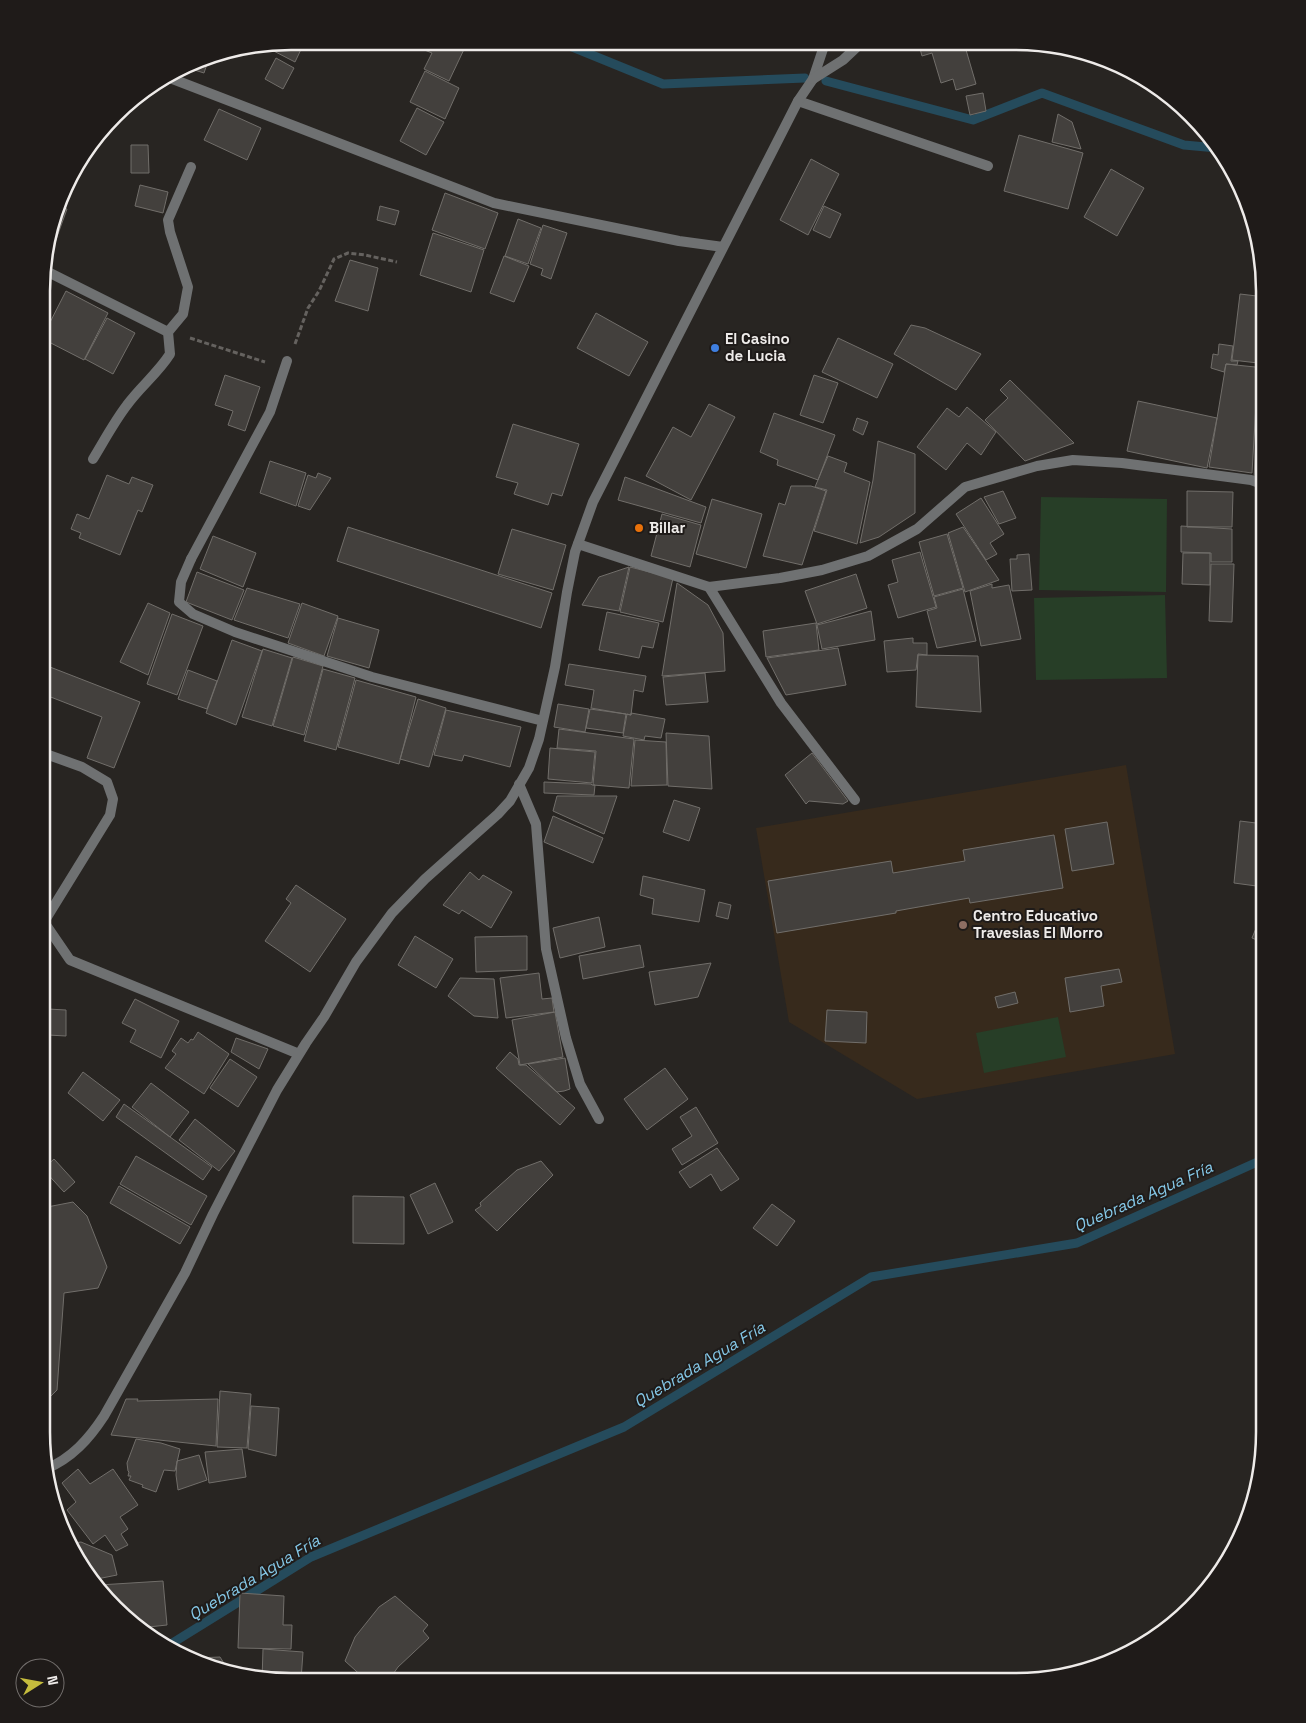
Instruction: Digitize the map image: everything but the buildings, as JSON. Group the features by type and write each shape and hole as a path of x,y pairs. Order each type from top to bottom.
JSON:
{"street":[{"path":"53,1466 76,1452 91,1436 104,1416 185,1273 277,1090 324,1017 356,962 392,913 424,879 498,814 510,801 529,768 540,739 555,667 566,592 578,544 593,502 798,101 813,79 823,50"},
{"path":"813,79 843,60 854,50"},
{"path":"175,80 494,202 679,241 723,247"},
{"path":"798,101 988,166"},
{"path":"93,459 126,406 142,386 162,367 170,354 168,332 184,314 188,287 170,232 168,220 191,167"},
{"path":"51,274 168,332"},
{"path":"288,360 270,412 191,559 181,582 179,602 193,614 235,632 372,677 543,721"},
{"path":"578,544 709,586 814,572 868,556 917,529 965,487 1037,466 1073,460 1122,463 1256,481"},
{"path":"709,586 781,703 854,800"},
{"path":"50,755 82,767 107,782 113,799 110,815 50,909"},
{"path":"520,784 536,824 546,949 566,1038 580,1084 599,1119"},
{"path":"50,930 70,960 299,1054"}],"path":[{"path":"168,332 206,342 271,364 288,360 308,308 319,291 334,259 348,253 397,262"}],"shaded area":[{"name":"Centro Educativo Travesias El Morro","path":"1126,765 1175,1054 917,1099 789,1022 756,828"}],"green space":[{"path":"1041,497 1167,499 1166,592 1039,590"},
{"path":"1165,595 1167,678 1036,680 1034,598"},
{"path":"1058,1017 1066,1057 984,1073 976,1033"}],"waterway":[{"path":"580,50 663,84 805,78"},
{"path":"826,81 973,120 1042,93 1184,145 1208,147"},
{"name":"Quebrada Agua Fría","path":"174,1642 311,1557 624,1427 871,1277 1077,1243 1256,1163"}],"place":[{"name":"El Casino de Lucia","path":"715,348"},
{"name":"Billar","path":"639,528"},
{"name":"Centro Educativo Travesias El Morro","path":"963,925"}]}
